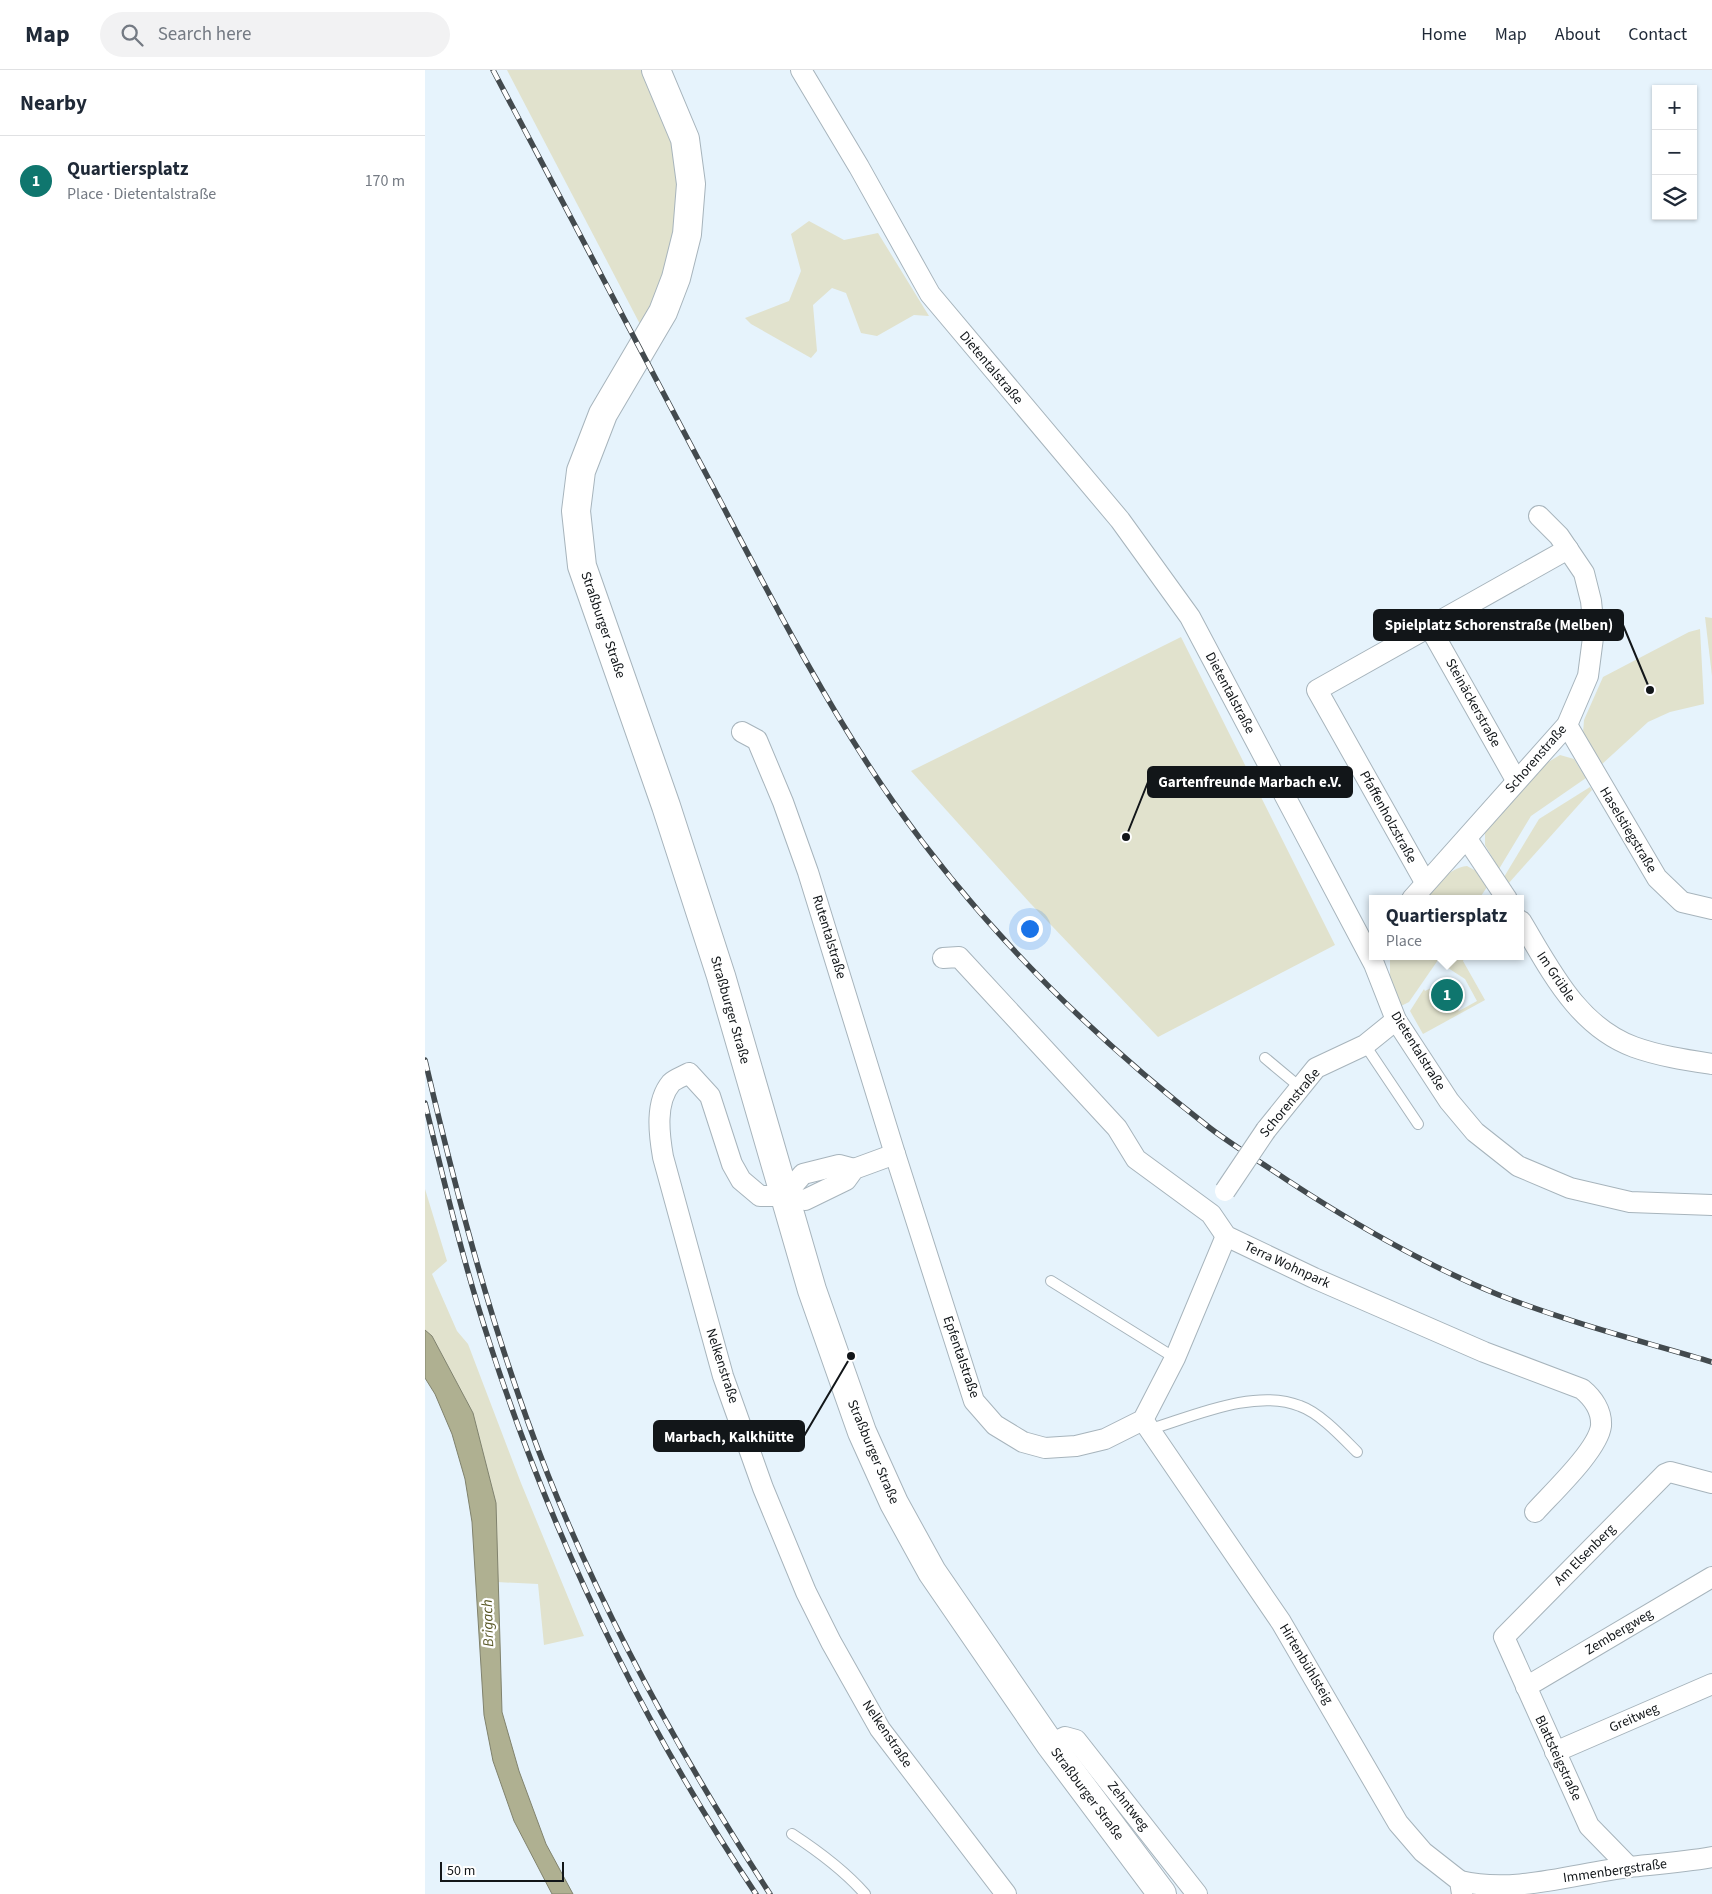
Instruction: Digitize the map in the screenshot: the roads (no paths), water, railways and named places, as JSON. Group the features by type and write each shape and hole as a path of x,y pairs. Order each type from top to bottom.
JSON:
{"main road":[{"name":"Straßburger Straße","path":"656,70 685,139 691,184 687,234 676,278 663,312 603,414 581,471 576,511 582,566 666,806 715,957 812,1290 859,1424 894,1503 932,1572 1050,1744 1162,1894"}],"street":[{"name":"Dietentalstraße","path":"801,70 859,166 930,294 1120,520 1181,604 1369,947"},
{"name":"Schorenstraße","path":"1415,895 1567,725 1588,676 1594,630 1591,600 1584,573 1568,549 1539,516"},
{"name":"Pfaffenholzstraße","path":"1425,882 1317,690 1568,549"},
{"name":"Steinäckerstraße","path":"1429,626 1516,780"},
{"name":"Haselstiegstraße","path":"1567,725 1657,878 1682,902 1712,909"},
{"name":"Rutentalstraße","path":"742,732 757,740 809,872 895,1154"},
{"path":"1467,839 1504,895"},
{"name":"Im Grüble","path":"1524,926 1565,993 1578,1009 1601,1029 1632,1046 1668,1057 1712,1064"},
{"path":"943,958 959,957 1117,1128 1137,1159 1211,1214 1226,1236 1147,1424"},
{"name":"Dietentalstraße","path":"1376,960 1396,1020 1449,1101 1475,1132 1518,1166 1570,1188 1630,1202 1712,1205"},
{"name":"Schorenstraße","path":"1211,1214 1266,1130 1316,1068 1365,1045 1396,1020"},
{"name":"Nelkenstraße","path":"784,1196 760,1196 741,1180 732,1164 711,1096 689,1073 671,1083 662,1103 658,1126 663,1157 723,1376 763,1488 806,1592 831,1642 880,1729 1006,1894"},
{"path":"784,1196 805,1200 846,1180 854,1169 895,1154"},
{"name":"Epfentalstraße","path":"895,1154 975,1401 995,1425 1023,1442 1045,1448 1076,1446 1147,1424"},
{"name":"Terra Wohnpark","path":"1226,1236 1314,1278 1484,1352 1582,1389 1590,1395 1597,1405 1601,1425 1596,1440 1567,1477 1535,1512"},
{"name":"Hirtenbühlsteig","path":"1147,1424 1281,1622 1398,1823 1423,1852 1461,1888"},
{"name":"Am Elsenberg","path":"1504,1637 1665,1474 1670,1472 1712,1483"},
{"name":"Zembergweg","path":"1526,1688 1712,1577"},
{"name":"Blattsteigstraße","path":"1504,1637 1589,1826 1629,1867"},
{"name":"Greitweg","path":"1555,1752 1712,1684"},
{"name":"Zehntweg","path":"1050,1744 1065,1737 1077,1740 1197,1894"},
{"name":"Immenbergstraße","path":"1461,1888 1477,1886 1506,1888 1629,1867 1680,1863 1712,1857"}],"lane":[{"path":"1365,1045 1418,1124"},
{"path":"1265,1058 1301,1088"},
{"path":"1051,1281 1175,1358"},
{"path":"1147,1424 1217,1408 1270,1399 1301,1406 1334,1430 1357,1452"},
{"path":"792,1834 838,1868 865,1894"}],"water":[{"name":"Brigach","path":"425,1330 432,1336 473,1413 496,1503 502,1712 519,1771 546,1844 573,1894 552,1894 514,1821 493,1761 484,1715 472,1522 465,1479 452,1434 435,1394 425,1378"}],"railway":[{"path":"493,70 756,569 799,649 845,728 894,803 928,849 1001,936 1040,978 1122,1056 1210,1128 1287,1180 1390,1243 1444,1271 1525,1305 1578,1323 1712,1362"},
{"path":"425,1060 464,1218 494,1322 548,1475 595,1584 621,1638 707,1793 770,1894"},
{"path":"425,1103 470,1280 513,1411 540,1484 570,1555 637,1694 674,1762 756,1894"}],"place":[{"name":"Spielplatz Schorenstraße (Melben)","path":"1650,690"},
{"name":"Gartenfreunde Marbach e.V.","path":"1126,837"},
{"name":"Quartiersplatz","path":"1447,995"},
{"name":"Marbach, Kalkhütte","path":"851,1356"}]}
